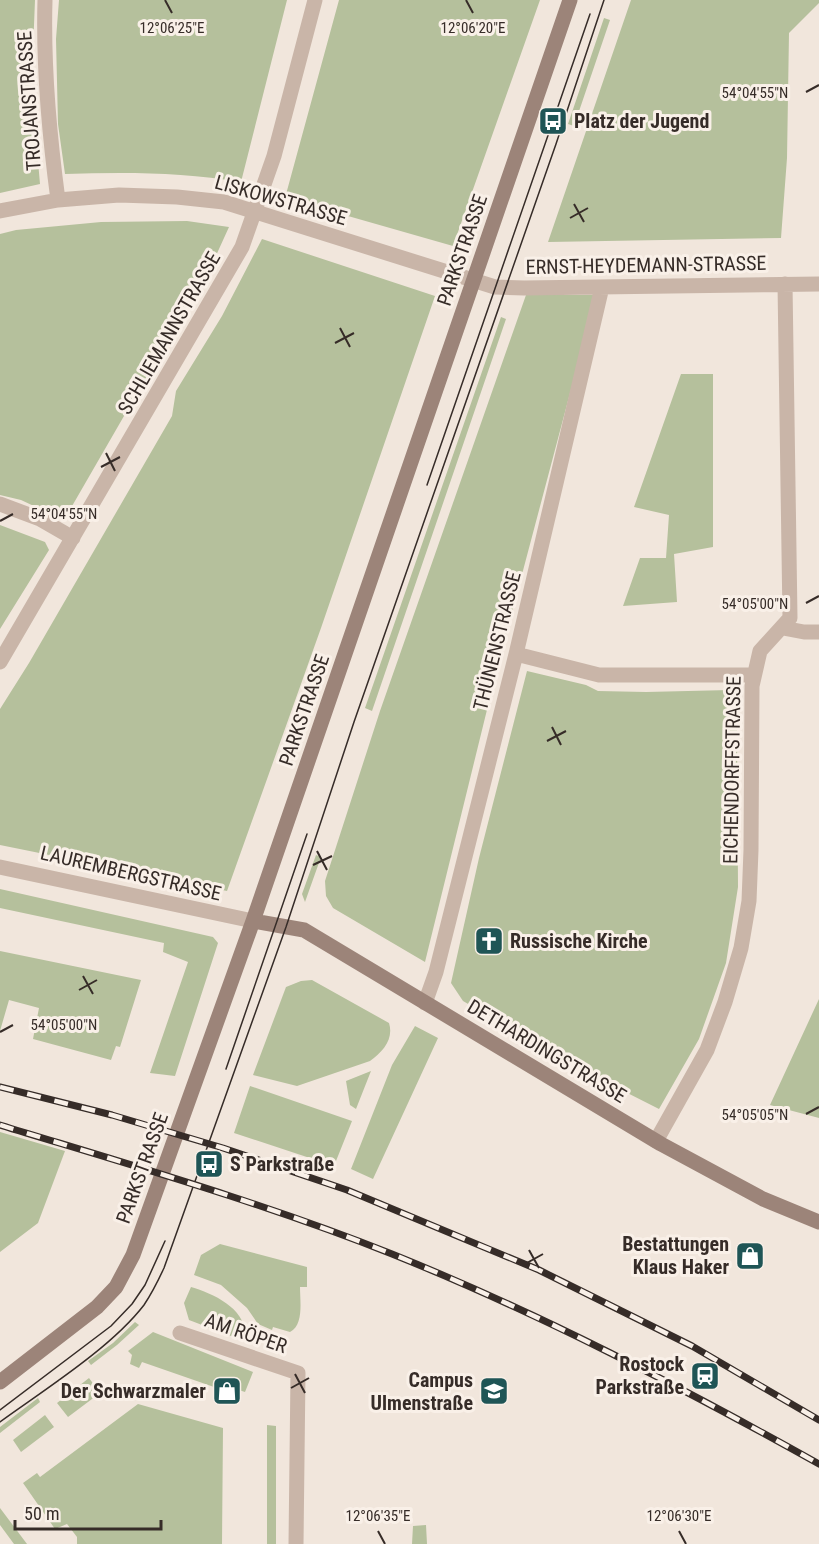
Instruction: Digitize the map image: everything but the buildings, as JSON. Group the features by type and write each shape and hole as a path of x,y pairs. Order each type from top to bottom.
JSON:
{"main road":[{"name":"PARKSTRASSE","path":"0,1382 97,1307 116,1287 124,1273 253,921 570,0"},
{"name":"DETHARDINGSTRASSE","path":"253,921 304,930 656,1142 763,1199 819,1222"}],"street":[{"name":"TROJANSTRASSE","path":"45,0 44,47 47,111 58,200"},
{"name":"SCHLIEMANNSTRASSE","path":"0,662 242,247 274,156 315,0"},
{"name":"LISKOWSTRASSE","path":"0,211 58,200 119,195 177,197 224,202 474,279"},
{"name":"ERNST-HEYDEMANN-STRASSE","path":"474,279 495,287 819,284"},
{"path":"785,284 790,618 783,628 819,632"},
{"name":"THÜNENSTRASSE","path":"425,1003 436,972 516,654 602,287"},
{"path":"0,504 40,519 73,538"},
{"name":"EICHENDORFFSTRASSE","path":"656,1142 707,1050 725,1002 741,948 749,901 751,861 752,686 760,651 783,628"},
{"path":"516,654 599,675 754,675"},
{"name":"LAUREMBERGSTRASSE","path":"0,867 253,921"},
{"name":"AM RÖPER","path":"180,1333 298,1373 296,1544"}],"green space":[{"path":"0,0 35,0 31,100 40,184 0,193"},
{"path":"59,0 287,0 241,182 197,176 153,174 65,174 58,124 56,39"},
{"path":"339,0 540,0 453,246 285,198"},
{"path":"631,0 819,0 819,3 789,33 787,158 781,238 548,242"},
{"path":"604,18 610,20 574,126 568,124"},
{"path":"187,221 229,227 214,260 64,520 21,500 0,495 0,234 16,230 101,222"},
{"path":"262,239 435,296 321,628 227,891 0,845 0,709 172,416 176,391 222,316"},
{"path":"526,295 596,295 498,665 425,962 333,908 326,896 325,881 380,711"},
{"path":"501,317 506,319 372,711 365,708"},
{"path":"681,374 713,374 713,547 674,554 677,602 623,606 640,558 666,558 669,515 634,507"},
{"path":"0,525 45,542 49,550 0,629"},
{"path":"527,671 586,685 598,691 730,690 738,703 738,887 726,963 699,1039 659,1109 582,1070 463,1001 451,983 479,858"},
{"path":"316,855 321,857 305,902 302,894"},
{"path":"0,889 213,937 218,943 175,1076 150,1073 188,962 163,952 164,943 0,908"},
{"path":"0,951 141,980 120,1047 116,1046 111,1060 33,1039 39,1008 9,1000 0,1031"},
{"path":"312,980 389,1023 390,1034 386,1045 370,1061 297,1086 253,1075 286,987 301,981"},
{"path":"819,999 819,1118 770,1105"},
{"path":"415,1026 438,1038 373,1179 351,1169 392,1065"},
{"path":"371,1071 356,1109 350,1105 346,1081"},
{"path":"250,1086 352,1121 334,1166 234,1133"},
{"path":"0,1132 65,1151 38,1223 0,1252"},
{"path":"220,1244 307,1267 307,1287 300,1287 300,1312 294,1329 290,1332 273,1327 272,1330 258,1324 247,1308 221,1285 194,1275 201,1255"},
{"path":"191,1287 220,1299 237,1313 245,1330 244,1341 189,1320 184,1303"},
{"path":"135,1322 139,1325 91,1365 88,1361 113,1343"},
{"path":"153,1332 253,1372 245,1392 217,1383 214,1387 142,1362 139,1368 130,1364 132,1355 128,1351"},
{"path":"89,1378 100,1393 68,1417 57,1403"},
{"path":"38,1398 40,1402 0,1433 0,1427"},
{"path":"138,1404 223,1428 222,1544 77,1544 77,1537 67,1524 55,1529 23,1483 37,1473 40,1477"},
{"path":"45,1415 54,1427 21,1452 13,1440"},
{"path":"267,1425 276,1426 276,1544 267,1544"},
{"path":"0,1508 27,1544 14,1544 0,1525"},
{"path":"426,1525 427,1544 412,1544 413,1526"}],"tram line":[{"path":"0,1422 76,1368 114,1337 144,1305 164,1268 286,927 354,722 604,0"},
{"path":"427,485 590,14"},
{"path":"226,1069 307,834"},
{"path":"0,1410 111,1326 132,1304 145,1285 165,1241"}],"railway":[{"path":"0,1087 112,1115 223,1148 347,1190 539,1270 692,1346 819,1420"},
{"path":"0,1125 246,1201 392,1254 501,1301 609,1352 819,1464"}],"place":[{"name":"Platz der Jugend","path":"553,121"},
{"name":"Russische Kirche","path":"489,941"},
{"name":"S Parkstraße","path":"209,1164"},
{"name":"Bestattungen Klaus Haker","path":"750,1256"},
{"name":"Rostock Parkstraße","path":"705,1376"},
{"name":"Der Schwarzmaler","path":"227,1391"},
{"name":"Campus Ulmenstraße","path":"494,1391"}]}
